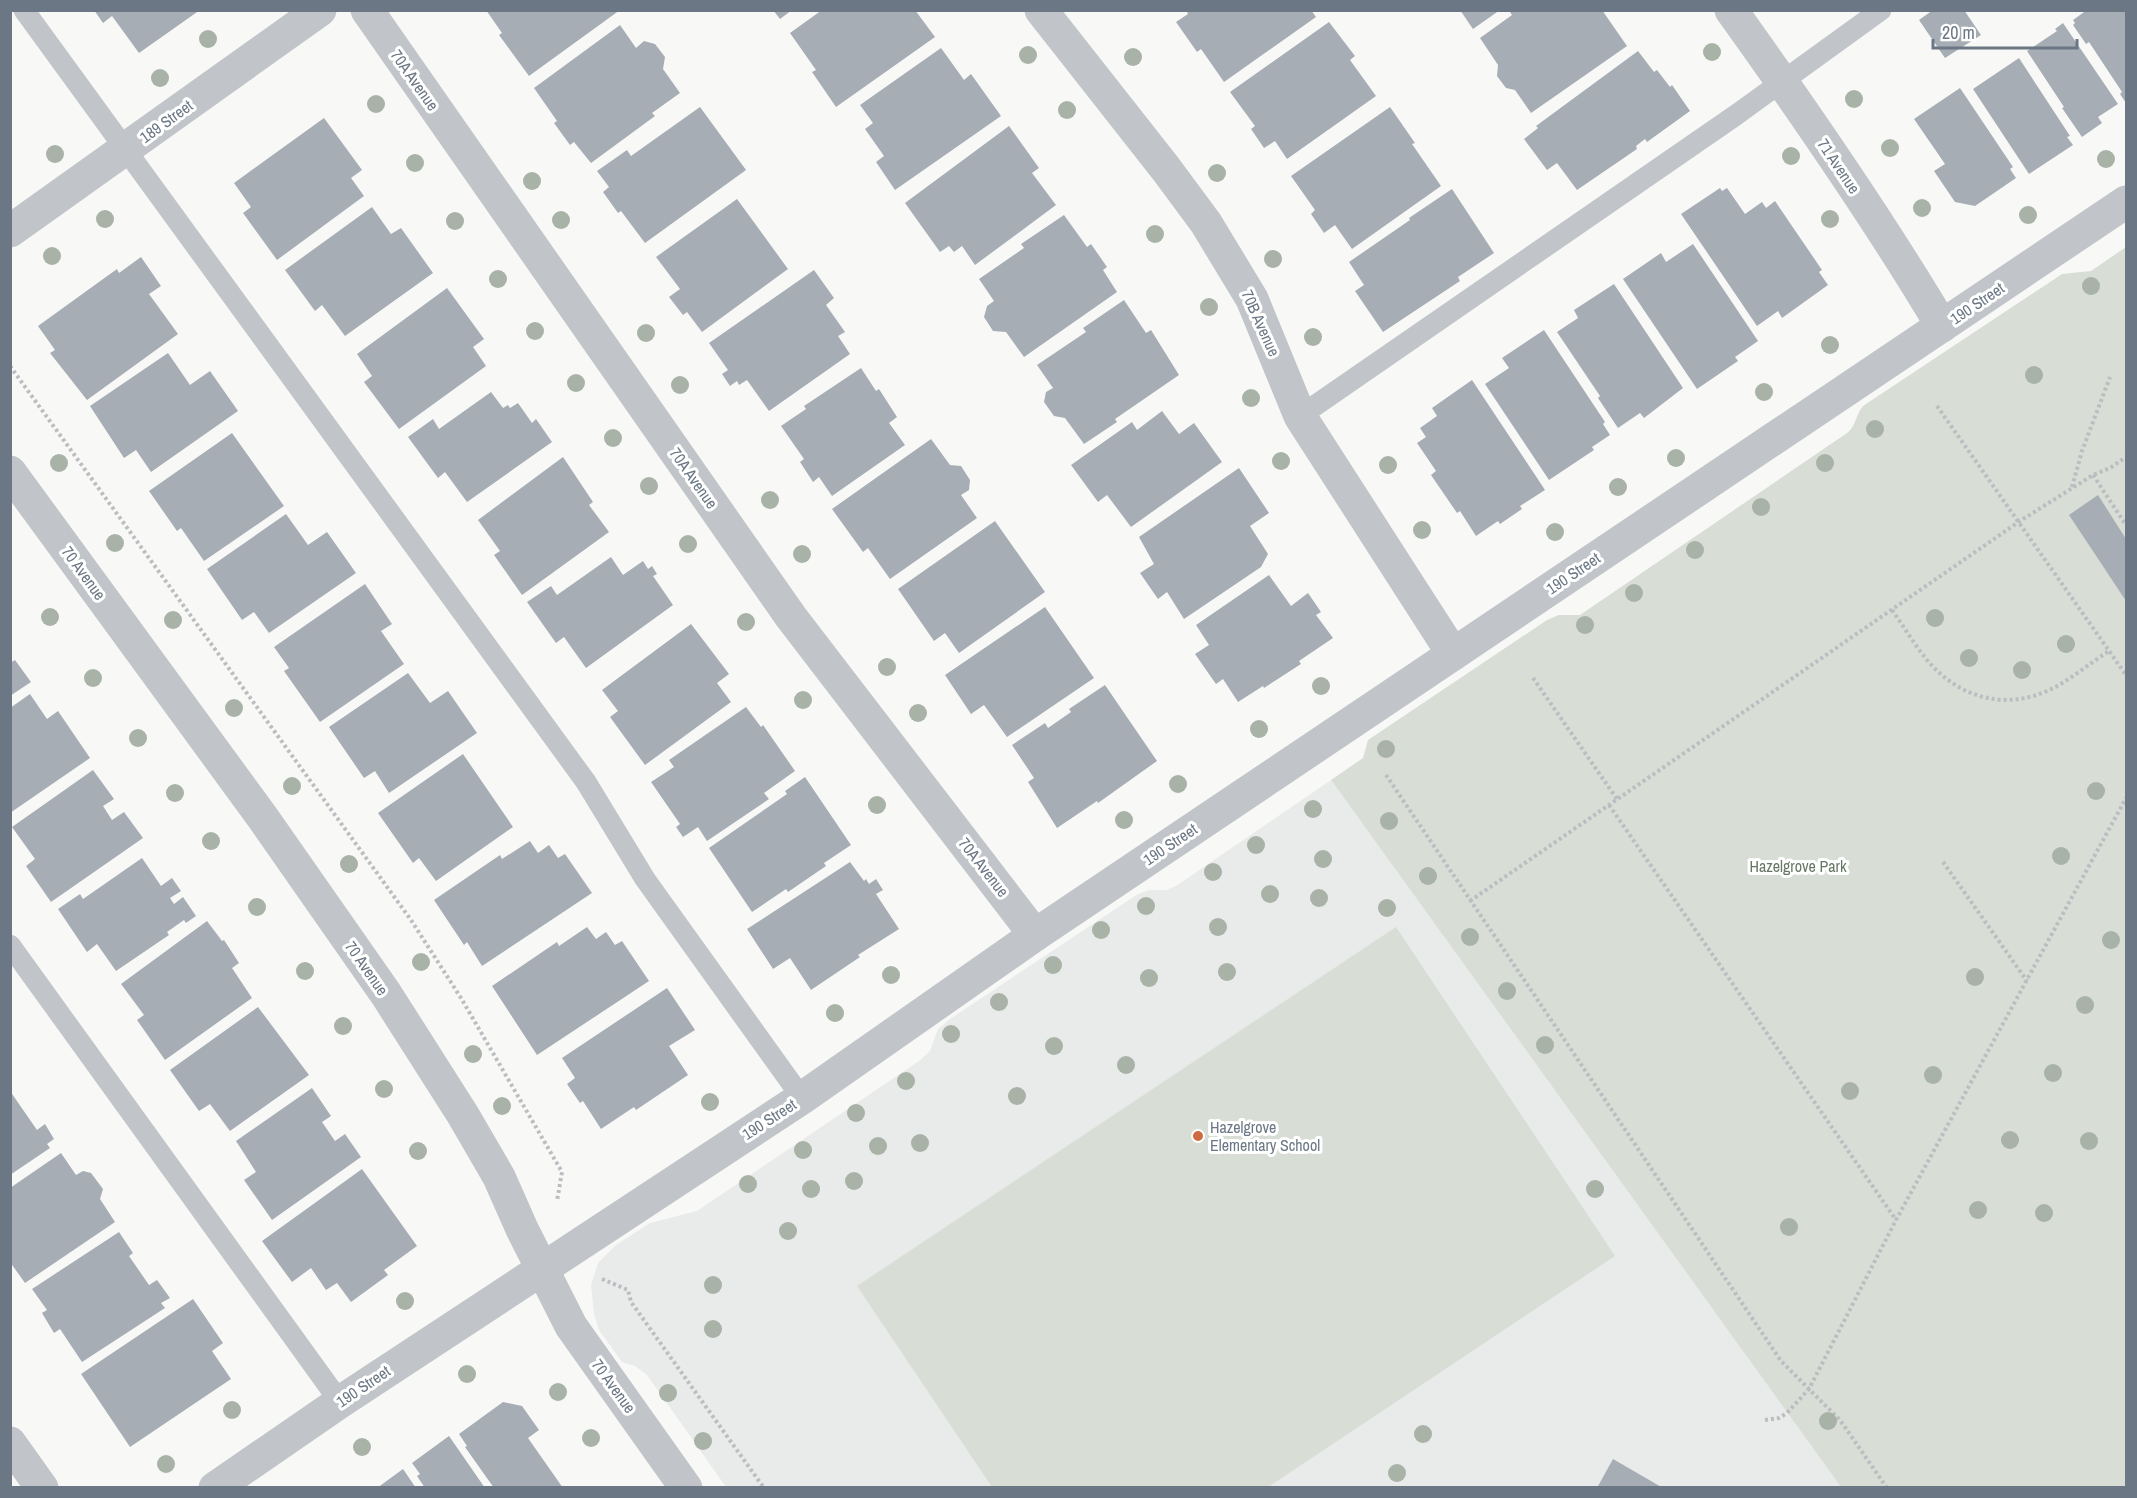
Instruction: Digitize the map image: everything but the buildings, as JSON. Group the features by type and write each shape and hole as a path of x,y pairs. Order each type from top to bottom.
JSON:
{"street":[{"name":"189 Street","path":"10,231 320,10"},
{"name":"70A Avenue","path":"367,10 791,617 1035,935"},
{"name":"70B Avenue","path":"1041,10 1166,170 1222,249 1252,299 1300,416 1453,654"},
{"name":"71 Avenue","path":"1731,10 1783,82 1904,262 1942,326"},
{"name":"190 Street","path":"215,1488 340,1402 802,1098 1035,935 2127,202"},
{"name":"70 Avenue","path":"10,472 263,818 386,994 463,1115 499,1177 571,1326 686,1488"},
{"path":"10,1443 42,1488"}],"lane":[{"path":"24,10 586,782 645,879 802,1098"},
{"path":"1300,416 1783,82 1881,10"},
{"path":"10,945 340,1402"}],"path":[{"path":"10,366 397,900 442,969 562,1172 556,1205"},
{"path":"2071,488 2082,451 2110,377"},
{"path":"1937,406 2127,675"},
{"path":"1981,465 1959,435 1989,478"},
{"path":"1470,901 2020,521 2093,474 2110,468 2127,458"},
{"path":"2093,474 2127,525"},
{"path":"1892,610 1926,658 1943,676 1963,689 1987,699 2009,701 2029,698 2050,690 2109,651"},
{"path":"1533,678 1617,799"},
{"path":"1386,775 1781,1361 1840,1420 1887,1488"},
{"path":"1766,1420 1779,1418 1787,1413 1809,1389 1896,1220 2127,798"},
{"path":"1609,805 1896,1220"},
{"path":"1943,862 2027,981"},
{"path":"598,1277 628,1290 631,1302 764,1488"}],"shaded area":[{"name":"Hazelgrove Elementary School","path":"1331,780 1841,1487 726,1487 647,1375 635,1366 622,1362 599,1330 594,1314 591,1285 598,1263 616,1245 650,1223 697,1211 919,1061 930,1051 938,1029 950,1019 1138,894 1149,890 1166,890 1176,886"}],"green space":[{"name":"Hazelgrove Park","path":"2126,247 2126,1487 1841,1487 1331,780 1363,758 1368,740 1547,620 1559,615 1580,615 1847,433 1863,406 2062,274 2091,271"},
{"path":"1396,927 1615,1256 1268,1487 992,1487 857,1286"}],"place":[{"name":"Hazelgrove Elementary School","path":"1198,1136"}]}
